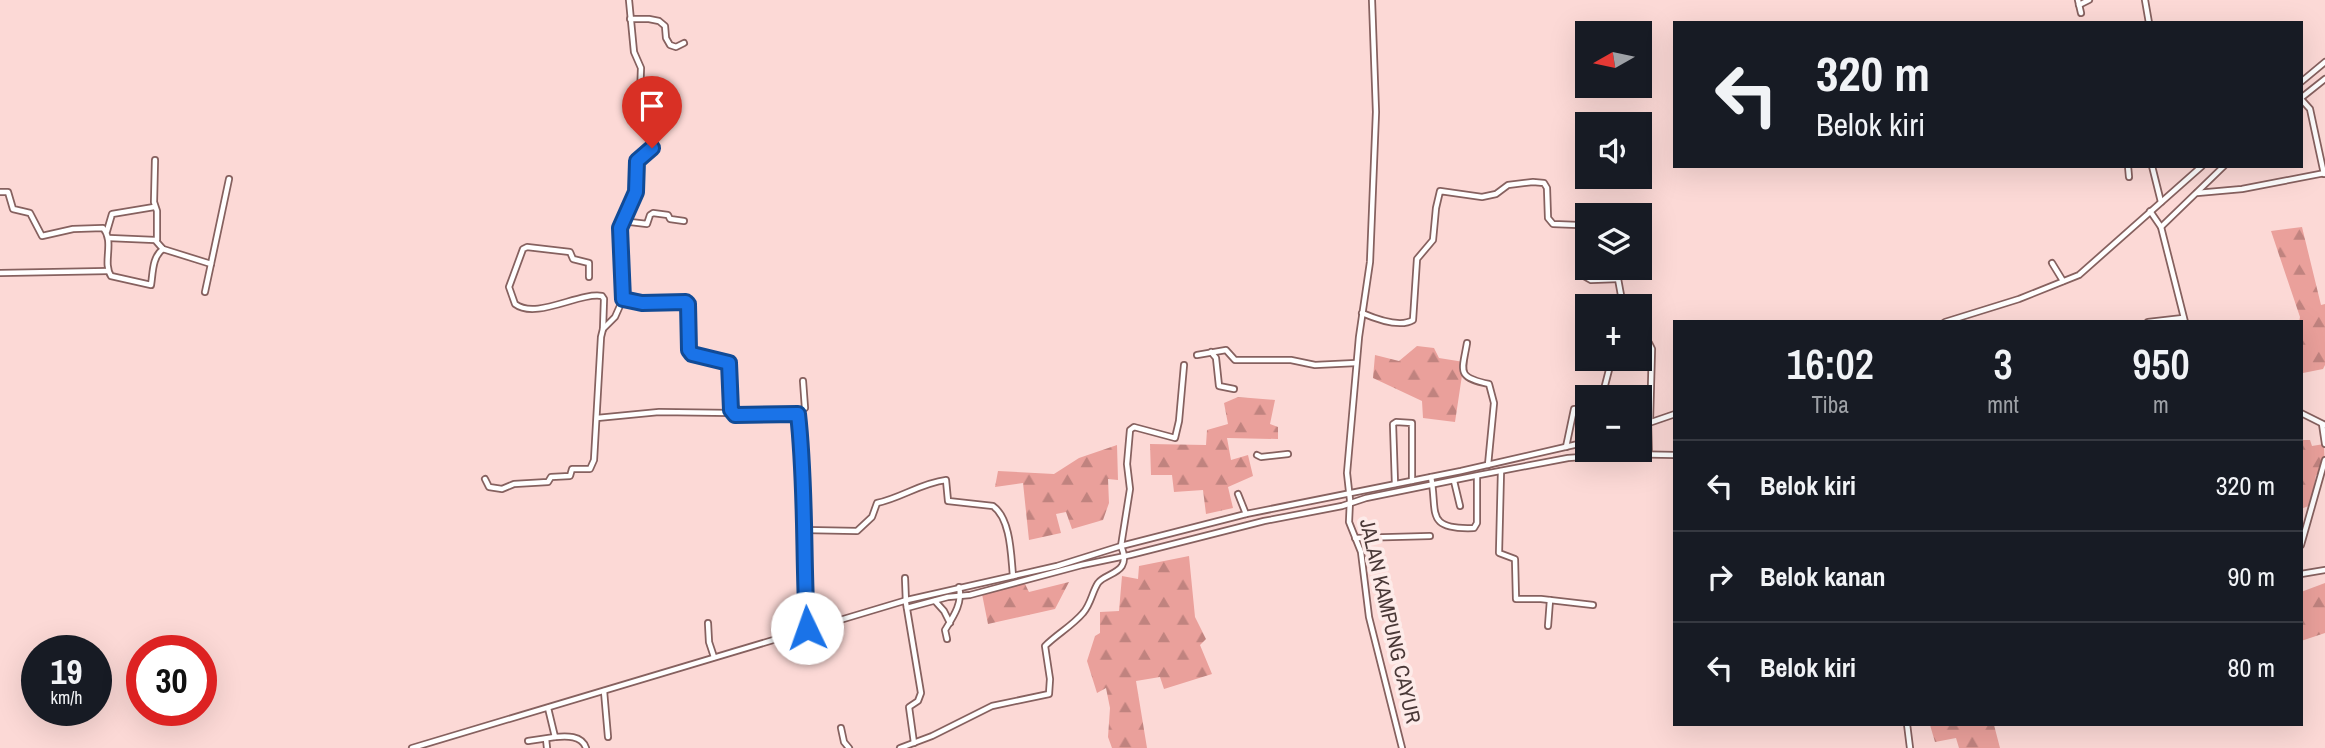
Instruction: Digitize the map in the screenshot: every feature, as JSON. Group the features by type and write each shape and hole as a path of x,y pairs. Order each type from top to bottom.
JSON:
{"street":[{"path":"603,329 615,317 623,299 620,228 636,192 637,161 652,148 640,96 642,68 634,52 629,0"},
{"name":"JALAN KAMPUNG CAYUR","path":"1372,0 1376,59 1370,262 1356,363 1346,473 1349,522 1361,552 1369,617 1402,748"},
{"path":"2081,13 2078,2 2089,0"},
{"path":"2145,0 2149,21"},
{"path":"629,19 659,21 665,26 670,45 676,47 684,43"},
{"path":"2303,80 2325,62"},
{"path":"2303,97 2325,79"},
{"path":"2197,193 2242,189 2324,174 2311,109 2303,101"},
{"path":"155,160 157,240 163,249 211,264"},
{"path":"2128,168 2129,177"},
{"path":"2152,168 2161,202"},
{"path":"1952,320 2009,303 2079,275 2200,168"},
{"path":"2161,227 2222,168"},
{"path":"205,292 229,179"},
{"path":"1363,313 1393,322 1407,323 1413,320 1417,259 1433,240 1440,191 1482,197 1496,194 1508,185 1544,183 1548,188 1550,221 1575,225"},
{"path":"0,192 10,194 13,209 33,216 42,236 73,229 103,228 108,235 157,240"},
{"path":"155,206 112,214 108,235 108,271 111,276 151,285 157,254 163,249"},
{"path":"622,221 646,224 653,213 684,221"},
{"path":"2151,213 2161,227 2184,320"},
{"path":"485,479 489,487 502,489 514,484 548,482 551,477 570,476 572,469 590,469 594,460 603,296 588,296 554,306 522,309 515,304 509,287 523,249 527,247 570,251 573,259 589,263 589,277"},
{"path":"2052,263 2063,281"},
{"path":"0,273 108,271"},
{"path":"623,299 642,303 688,304 689,350 692,354 729,363 733,413"},
{"path":"1467,342 1463,361 1464,373 1474,382 1489,383 1494,399 1488,465"},
{"path":"1198,355 1228,350 1234,360 1291,360 1315,365 1356,363"},
{"path":"1211,352 1216,358 1219,386 1234,389"},
{"path":"900,748 992,706 1049,694 1050,679 1045,646 1085,611 1099,582 1116,572 1122,564 1124,556 1121,547 1130,489 1127,464 1130,430 1138,428 1175,438 1184,365"},
{"path":"597,418 659,412 733,413 746,416 798,414 805,408 803,381"},
{"path":"1566,447 1575,409"},
{"path":"798,414 805,530 807,628"},
{"path":"2303,414 2323,424 2325,444"},
{"path":"1652,421 1673,415"},
{"path":"1395,484 1395,422 1412,423 1412,481"},
{"path":"906,604 970,594 1264,521 1395,484 1575,445"},
{"path":"1257,455 1261,457 1288,454"},
{"path":"1652,455 1673,455"},
{"path":"412,748 807,628 906,604 959,587 1085,559 1247,514 1432,485 1575,457"},
{"path":"2303,538 2325,460"},
{"path":"1501,471 1499,553 1515,559 1516,599 1593,604"},
{"path":"1431,477 1433,511 1437,520 1441,524 1458,528 1474,528 1477,476"},
{"path":"805,530 856,531 872,517 877,503 896,499 925,484 946,480 948,500 993,506 998,510 1009,540 1013,576"},
{"path":"1454,481 1460,506"},
{"path":"1238,494 1247,514"},
{"path":"1354,538 1430,536"},
{"path":"2303,574 2325,570"},
{"path":"905,578 906,604 921,694 918,701 909,707 914,743"},
{"path":"947,639 945,630 961,595 959,587"},
{"path":"1548,626 1550,600"},
{"path":"935,601 950,623"},
{"path":"708,623 709,642 714,657"},
{"path":"604,691 608,737"},
{"path":"548,708 555,737"},
{"path":"1908,726 1910,748"},
{"path":"841,728 844,742 849,748"},
{"path":"527,741 555,737 575,738 583,741 586,748"},
{"path":"545,738 547,748"}],"green space":[{"path":"2302,227 2321,305 2325,304 2323,369 2303,373 2303,320 2299,320 2271,231"},
{"path":"1417,346 1434,348 1439,358 1464,362 1455,422 1423,418 1422,401 1373,378 1375,355 1399,361"},
{"path":"1238,397 1275,400 1270,424 1278,427 1278,439 1227,438 1231,460 1248,455 1253,476 1228,487 1233,508 1206,514 1203,490 1174,492 1172,475 1151,475 1150,444 1206,445 1207,430 1228,424 1224,403"},
{"path":"2303,440 2310,440 2312,446 2324,444 2325,473 2316,475 2311,505 2303,508"},
{"path":"1117,445 1118,480 1108,479 1109,503 1103,520 1072,529 1066,512 1056,514 1061,533 1029,540 1023,483 995,487 998,471 1054,474 1079,458"},
{"path":"1189,556 1195,617 1206,639 1200,645 1212,674 1164,689 1160,677 1136,681 1147,748 1112,748 1108,737 1110,708 1106,688 1097,693 1087,661 1095,636 1100,633 1100,612 1119,611 1122,576 1138,579 1139,566"},
{"path":"1023,580 1029,592 1069,582 1055,609 988,624 981,589"},
{"path":"2325,583 2325,633 2303,640 2303,591"},
{"path":"1930,726 1994,726 2000,748 1959,748 1956,738 1935,742"}],"route":[{"path":"652,148 637,161 636,192 620,228 623,299 642,303 683,301 688,304 689,350 692,354 726,360 729,363 731,410 735,415 798,414 805,530 807,628"}]}
